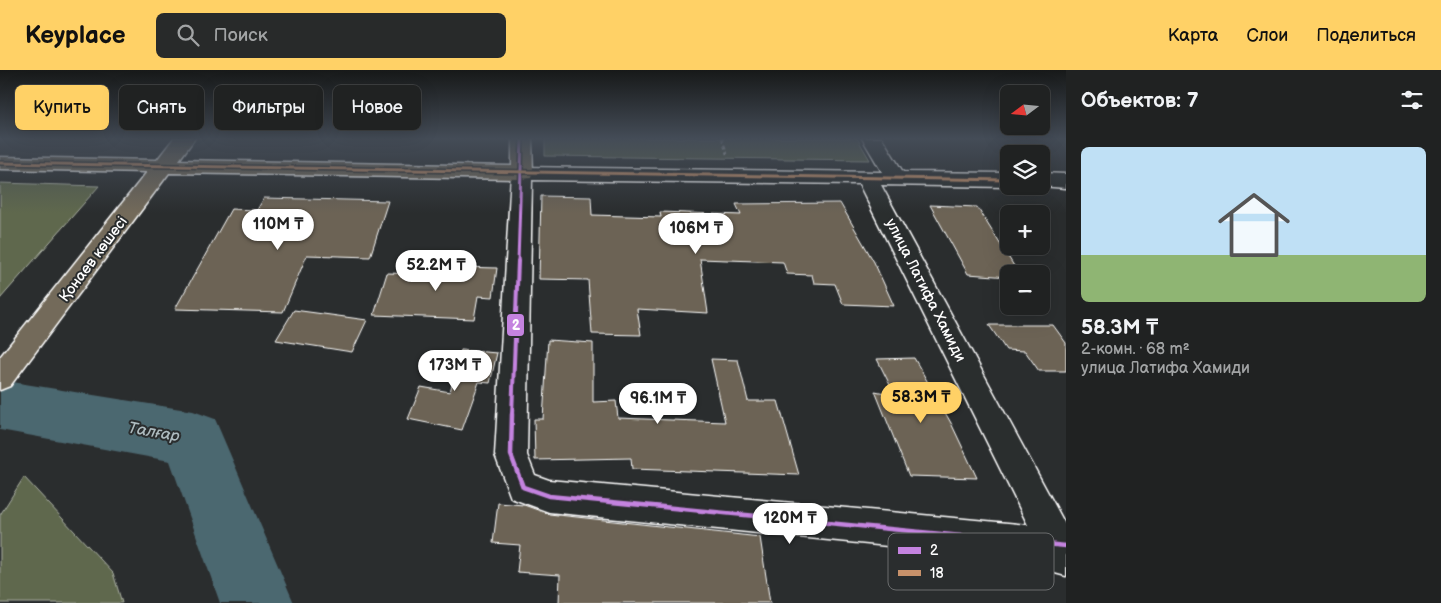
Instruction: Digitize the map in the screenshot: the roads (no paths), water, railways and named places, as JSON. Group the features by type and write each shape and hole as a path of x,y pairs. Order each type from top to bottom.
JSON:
{"main road":[{"path":"0,163 522,173 522,163"},
{"name":"Қонаев көшесі","path":"0,378 166,163"}],"street":[{"path":"887,163 896,178"},
{"path":"889,533 549,496 523,487 511,456 522,173 1000,180"},
{"name":"улица Латифа Хамиди","path":"867,178 1053,533"},
{"path":"1050,180 1066,180"},
{"name":"улица Латифа Хамиди","path":"1054,535 1063,552"}],"waterway":[{"name":"Талғар","path":"0,405 193,438 257,603"}]}
